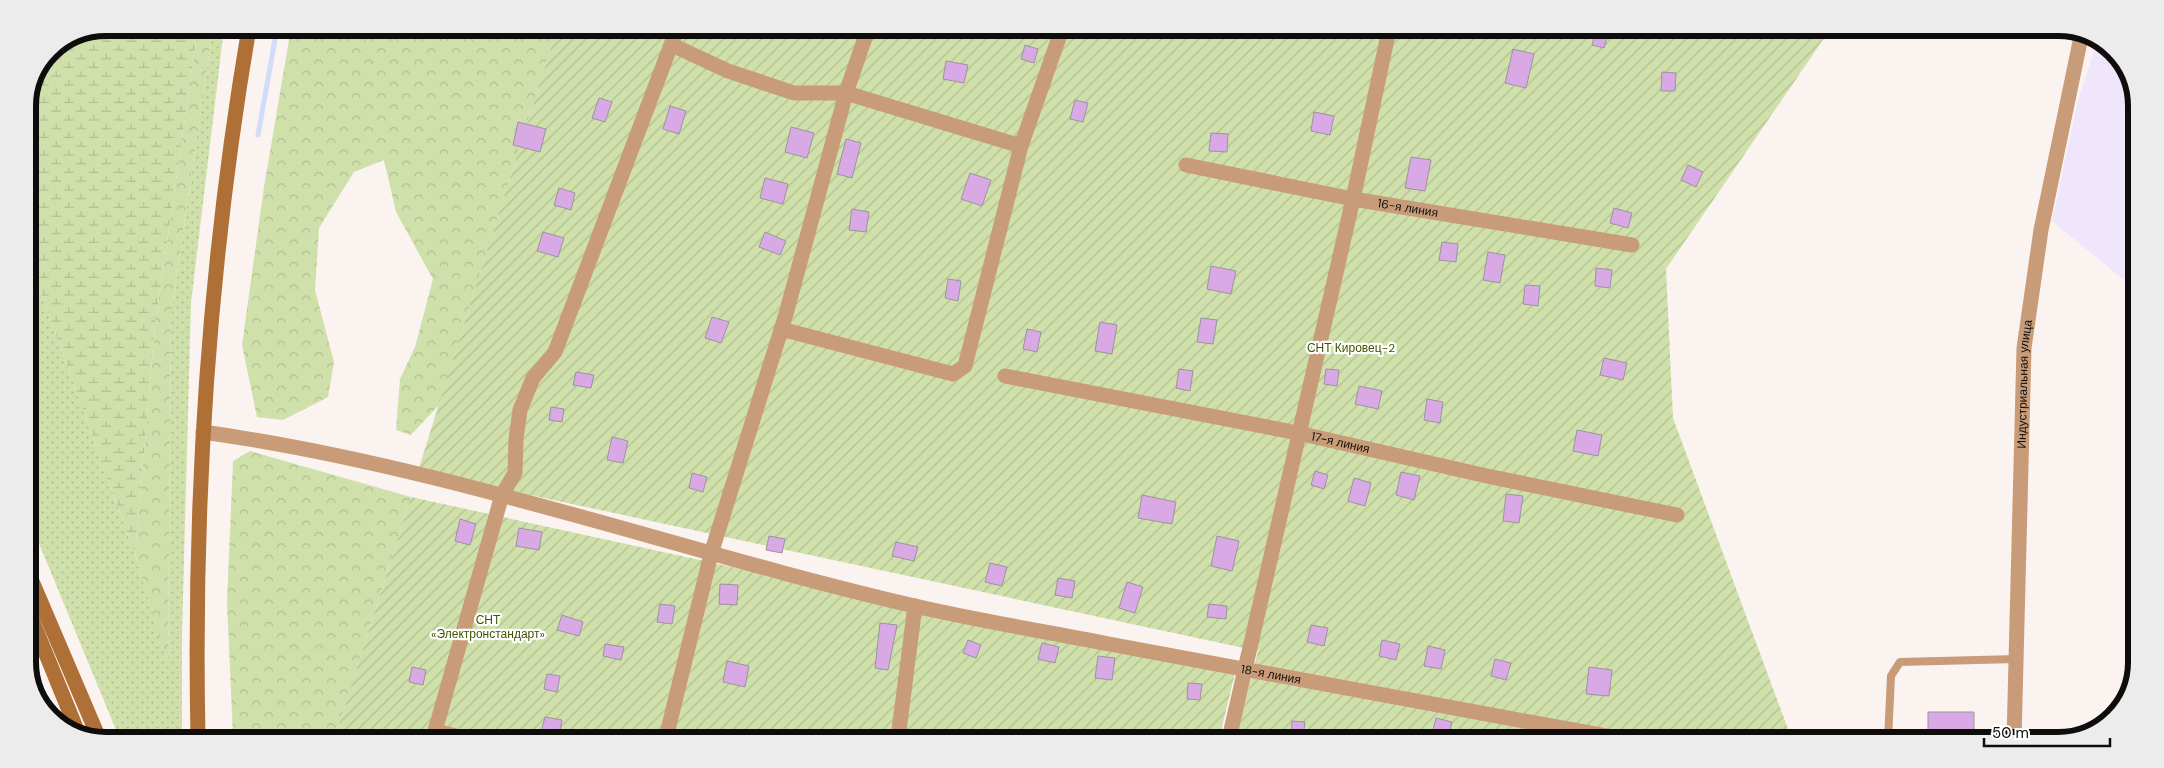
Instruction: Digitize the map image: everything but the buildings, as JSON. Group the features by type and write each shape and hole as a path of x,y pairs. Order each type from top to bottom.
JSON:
{"main road":[{"path":"198,732 196,628 204,432 214,273 236,100 248,36"},
{"path":"36,591 96,731"},
{"path":"36,629 76,725"}],"street":[{"path":"435,732 502,495 515,473 516,439 520,410 533,378 555,352 675,36"},
{"path":"667,732 711,554 781,329 846,93 866,36"},
{"path":"781,329 953,374 966,366 1021,146 1060,36"},
{"path":"1230,732 1243,670 1353,199 1387,36"},
{"name":"Индустриальная улица","path":"2014,732 2024,348 2041,230 2080,40"},
{"path":"672,45 728,71 794,93 846,93 1021,146"},
{"name":"16-я линия","path":"1186,165 1353,199 1632,245"},
{"name":"17-я линия","path":"1005,376 1298,433 1487,476 1677,515"},
{"name":"18-я линия","path":"204,432 272,441 502,495 711,554 915,606 1243,670 1584,732"},
{"path":"899,732 915,606"}],"lane":[{"path":"1888,732 1891,676 1900,662 2016,659"}],"shaded area":[{"path":"2095,47 2113,63 2118,71 2128,101 2128,283 2052,221 2077,104"}],"green space":[{"path":"106,36 197,36 155,325 135,554 36,279 36,106 42,79 48,67 67,48 79,42"},
{"path":"197,36 212,36 171,314 168,666 135,554 155,325"},
{"path":"212,36 223,36 191,303 182,632 182,732 117,732 36,536 36,279 135,554 168,664 171,314"},
{"path":"290,36 554,36 439,405 411,435 396,430 400,379 415,347 433,279 396,212 384,160 354,172 319,228 315,290 334,362 328,397 283,420 257,417 242,345 264,187"},
{"name":"СНТ Кировец-2","path":"554,36 1826,36 1666,269 1673,418 1789,732 1238,732 1258,651 418,471"},
{"path":"250,451 411,497 337,732 233,732 227,602 233,461"},
{"name":"СНТ «Электронстандарт»","path":"411,497 902,604 1237,665 1221,732 337,732"}],"waterway":[{"path":"258,135 276,36"}]}
